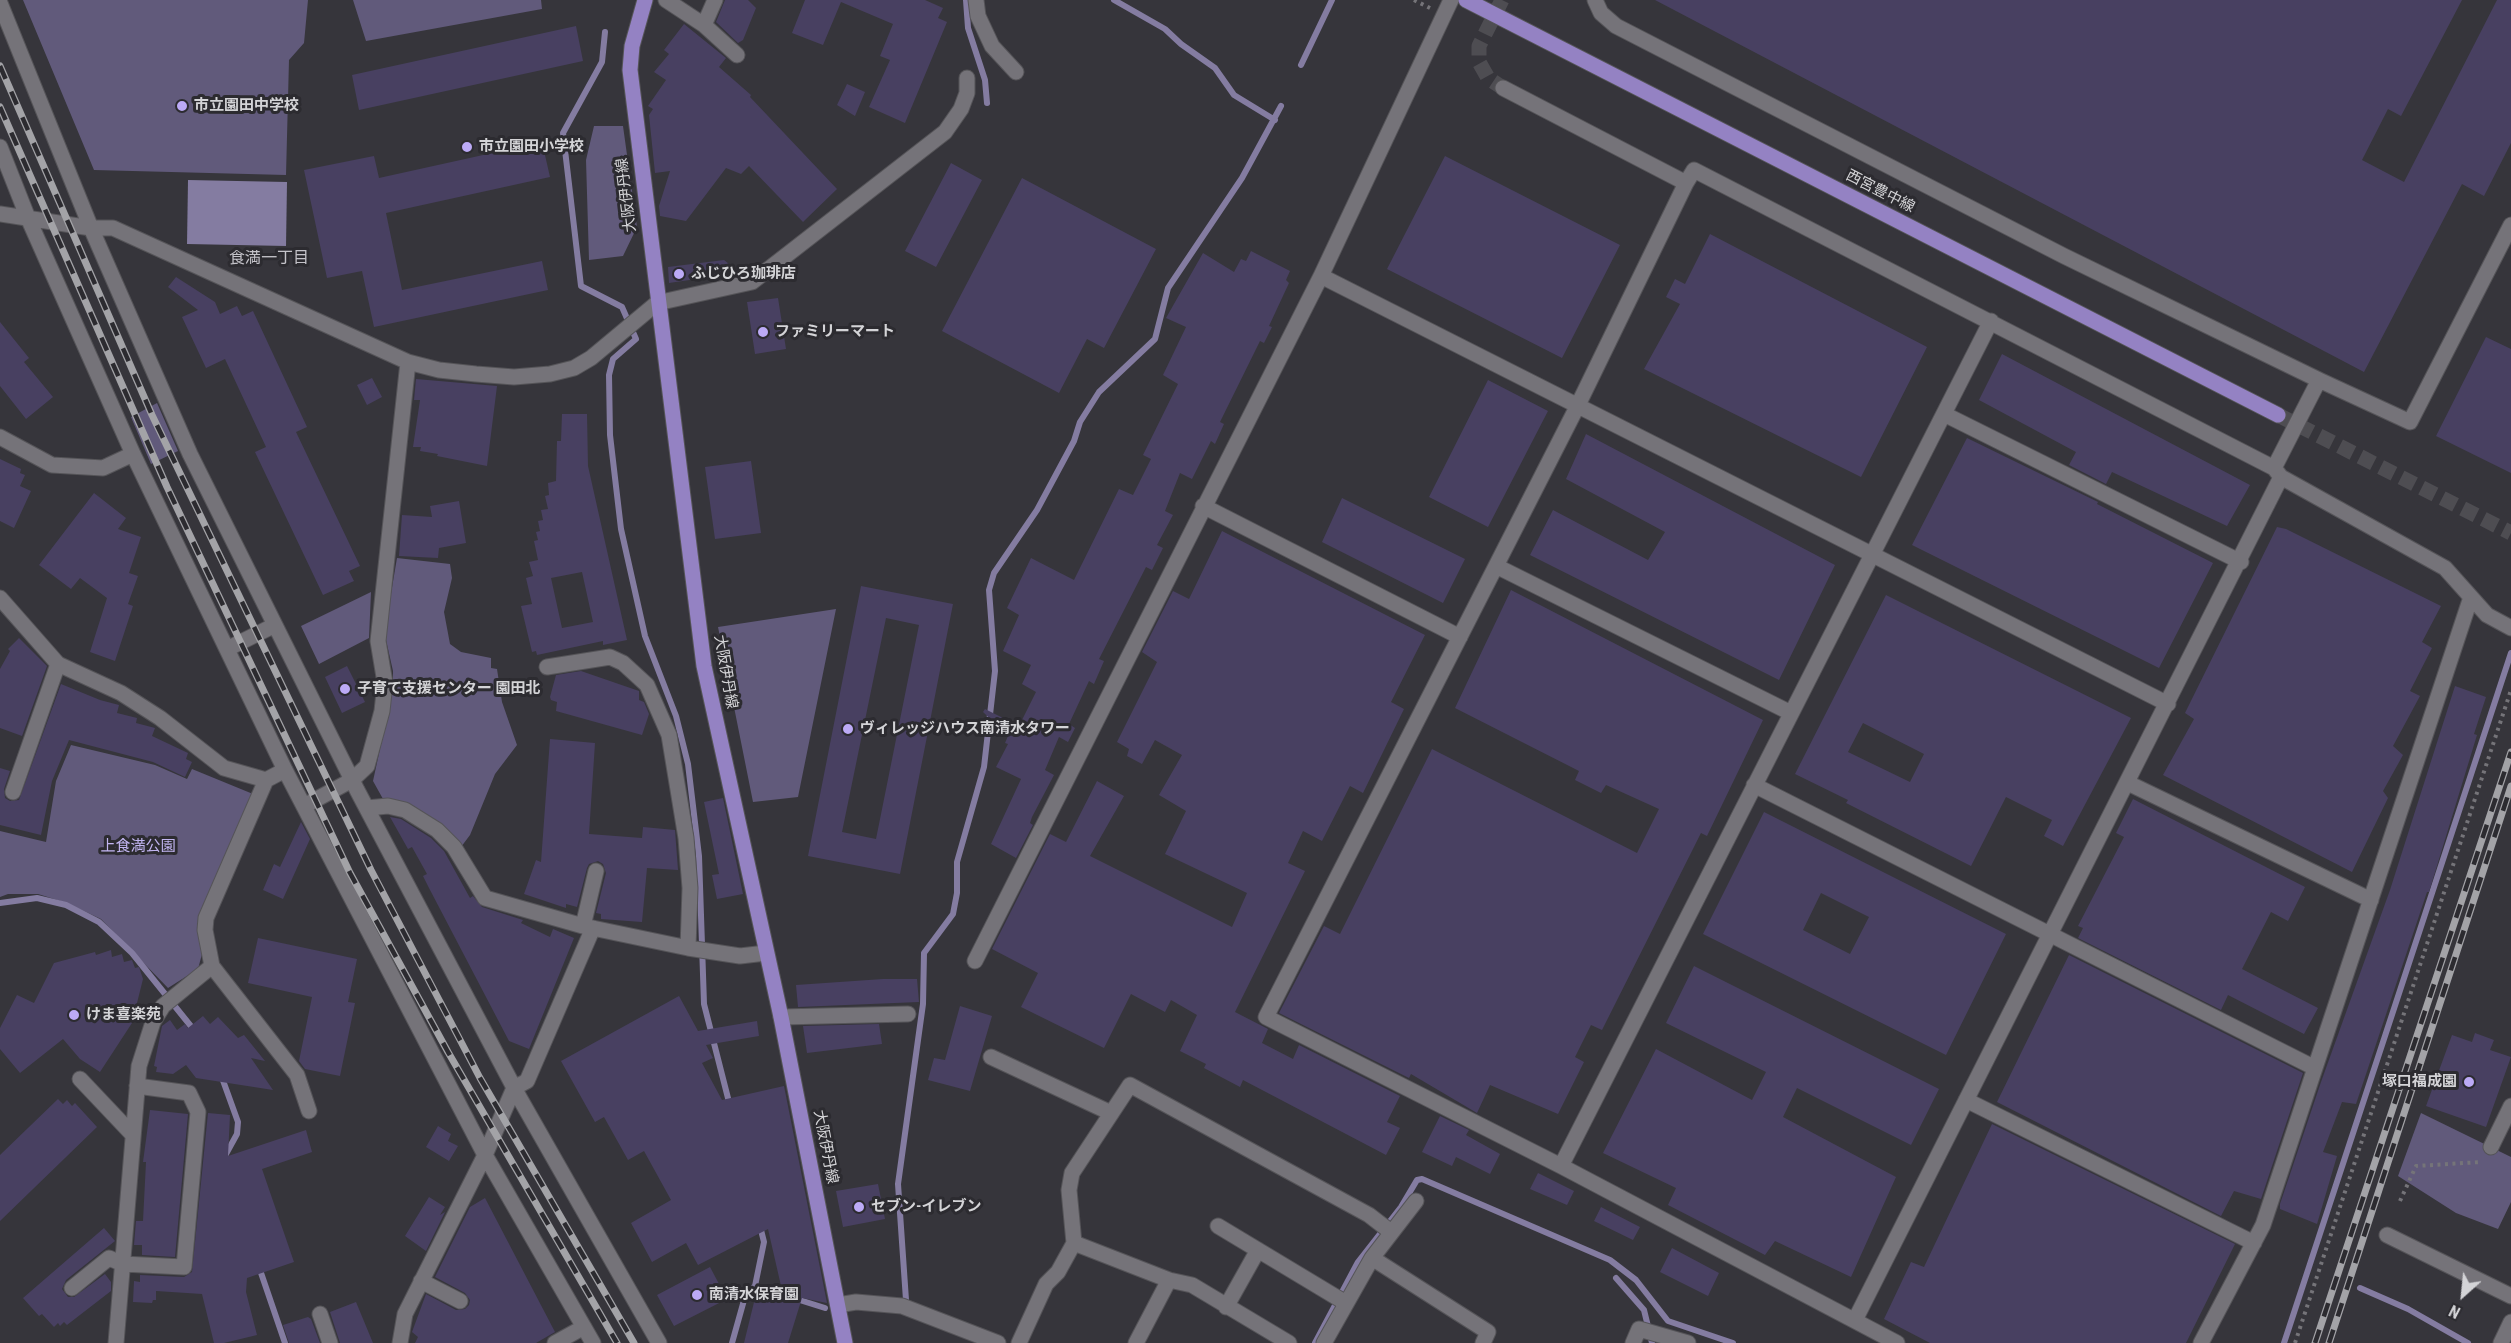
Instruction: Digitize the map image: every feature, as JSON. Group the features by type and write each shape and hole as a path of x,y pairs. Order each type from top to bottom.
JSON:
{"main road":[{"name":"大阪伊丹線","path":"645,0 632,46 630,70 657,303 704,666 781,1017 845,1343"},
{"name":"西宮豊中線","path":"1466,0 2278,416"}],"street":[{"path":"666,0 704,25 737,55"},
{"path":"704,25 715,0"},
{"path":"976,0 978,16 992,46 1016,72"},
{"path":"975,962 1321,276 1451,0"},
{"path":"1595,0 1601,14 1616,26 2064,256 2410,422 2511,225"},
{"path":"0,3 91,228 190,454 352,780 514,1088 658,1343"},
{"path":"0,214 91,228 113,228 408,362 439,370 476,374 514,377 550,374 574,368 591,358 657,303 752,282 783,260 841,211 945,132 961,109 967,93 967,78"},
{"path":"1503,88 1686,183"},
{"path":"0,147 28,218 134,453 285,770 485,1155 593,1343"},
{"path":"1897,1343 1561,1166 1266,1017 1577,407 1694,170 1990,321 2278,473 2445,568 2487,615 2511,628"},
{"path":"1321,276 2168,704"},
{"path":"1561,1166 1990,321"},
{"path":"304,806 352,780 367,766 382,711 385,683 378,641 408,362"},
{"path":"1855,1320 2241,562 2319,380"},
{"path":"1944,414 2241,562"},
{"path":"0,437 52,465 103,468 134,453"},
{"path":"1203,506 1460,637"},
{"path":"1496,566 1791,713"},
{"path":"2201,1343 2263,1225 2471,597"},
{"path":"0,598 58,664 130,699 160,718 224,768 266,780"},
{"path":"227,649 275,625"},
{"path":"547,667 610,657 623,663 647,685 669,735 686,838 690,888 688,948"},
{"path":"13,792 58,664"},
{"path":"285,770 266,780 206,918 205,930 212,966 297,1075 309,1111"},
{"path":"2128,783 2371,900"},
{"path":"1754,785 2315,1068"},
{"path":"367,808 388,806 405,810 437,830 454,846 485,897 588,927 688,948 740,956 766,953"},
{"path":"400,1343 405,1314 485,1155 514,1088 527,1081 588,927 596,871"},
{"path":"116,1343 139,1066 153,1022 163,1006 212,966"},
{"path":"781,1017 908,1014"},
{"path":"991,1057 1110,1113"},
{"path":"80,1079 133,1136"},
{"path":"1019,1343 1046,1284 1074,1243 1069,1190 1072,1173 1130,1085 1369,1215 1386,1229"},
{"path":"72,1288 109,1258 123,1264 184,1267 198,1112 189,1093 137,1086"},
{"path":"1966,1100 2254,1243"},
{"path":"2491,1147 2511,1106"},
{"path":"1324,1343 1342,1300 1372,1258 1386,1229 1416,1201"},
{"path":"1218,1226 1342,1300"},
{"path":"2387,1234 2511,1296"},
{"path":"1074,1243 1169,1280 1192,1285 1289,1343"},
{"path":"1226,1307 1258,1250"},
{"path":"1372,1258 1488,1332 1483,1343"},
{"path":"1136,1343 1169,1280"},
{"path":"422,1281 460,1301"},
{"path":"838,1305 856,1302 902,1306 998,1343"},
{"path":"320,1314 330,1343"},
{"path":"2501,1343 2511,1322"},
{"path":"555,1343 584,1327"},
{"path":"1633,1343 1639,1329 1688,1343"}],"path":[{"path":"2295,1343 2511,690"},
{"path":"2400,1201 2416,1166 2483,1162 2491,1147"}],"green space":[{"name":"市立園田中学校","path":"23,0 308,0 304,43 289,60 286,175 94,170"},
{"path":"353,0 541,0 542,9 366,41"},
{"path":"594,126 623,126 637,227 623,256 589,260 586,160"},
{"path":"157,403 178,451 151,464 131,417"},
{"path":"397,558 450,564 452,578 444,612 450,644 461,652 491,658 491,668 497,669 502,702 517,745 495,774 470,835 461,847 408,807 383,799 373,781 393,689 393,671 386,640 388,611"},
{"path":"371,592 369,638 319,664 301,626"},
{"path":"836,609 798,797 753,802 718,627"},
{"name":"上食満公園","path":"71,745 155,765 187,779 192,769 253,794 200,915 197,927 202,954 198,969 168,988 101,919 67,903 38,894 8,894 0,897 0,831 46,842 56,781"},
{"path":"2421,1113 2511,1157 2511,1202 2498,1229 2456,1213 2398,1176"}],"shaded area":[{"path":"188,180 287,182 286,246 187,244"}],"building":[{"path":"725,0 748,0 756,8 743,40 738,43 716,22"},
{"path":"805,0 925,0 943,8 938,18 947,22 905,123 869,107 890,60 880,56 893,24 841,2 823,45 792,33"},
{"path":"1655,0 2462,0 2401,116 2388,109 2362,160 2404,182 2497,0 2511,0 2511,143 2484,196 2462,184 2364,372"},
{"path":"684,24 726,58 719,67 751,95 750,97 837,189 803,222 749,166 741,174 726,168 686,221 660,216 659,206 670,171 655,173 649,115 653,109 648,106 666,80 654,72 669,54 664,50"},
{"path":"576,26 583,61 359,110 352,75"},
{"path":"847,84 865,92 855,116 837,105"},
{"path":"542,142 550,177 386,213 402,290 542,261 548,290 374,327 362,271 327,278 304,170 374,156 379,178"},
{"path":"1445,156 1620,245 1562,358 1387,269"},
{"path":"951,163 982,180 936,267 905,251"},
{"path":"1022,178 1156,249 1104,348 1087,339 1059,393 942,331"},
{"path":"1710,234 1927,347 1861,477 1644,369 1680,304 1666,297 1675,279 1685,284"},
{"path":"1251,251 1290,271 1286,280 1289,283 1269,326 1272,327 1264,343 1260,341 1220,422 1224,424 1215,444 1211,441 1192,479 1180,473 1165,511 1173,515 1157,545 1163,548 1152,570 1146,567 1099,659 1104,661 1094,684 1089,681 1069,724 1075,728 1068,742 1059,737 1045,770 1054,775 1032,817 1030,823 1033,825 1016,858 991,844 1021,779 996,767 1008,744 1005,743 1008,736 983,712 985,709 1019,726 1036,692 1022,684 1031,665 1003,651 1019,615 1007,608 1031,558 1074,580 1119,489 1133,495 1151,459 1143,455 1178,384 1163,375 1186,327 1166,318 1203,253 1234,272 1241,259 1246,261"},
{"path":"724,260 742,274 711,281 710,277 669,283 668,267"},
{"path":"176,277 215,302 220,314 237,306 242,316 253,311 307,427 296,432 360,566 349,571 354,581 323,595 255,452 266,447 225,359 206,368 182,317 198,310 168,287"},
{"path":"778,298 786,349 755,354 747,302"},
{"path":"0,322 29,358 24,362 53,397 26,419 0,386"},
{"path":"2486,337 2511,349 2511,473 2436,436"},
{"path":"2002,354 2250,485 2227,526 2112,472 2106,484 2069,465 2076,452 1979,400"},
{"path":"372,378 382,397 367,405 357,385"},
{"path":"416,379 497,386 487,466 437,456 438,454 420,451 421,447 413,447 420,400 414,400"},
{"path":"1488,380 1548,411 1488,527 1429,497"},
{"path":"562,414 587,414 588,466 627,640 603,645 603,641 537,655 536,651 532,652 521,606 532,604 526,578 533,576 529,562 538,560 534,541 538,540 536,532 540,531 538,521 543,520 541,510 548,509 545,496 549,495 548,483 556,481 557,441 561,441","holes":["582,572 593,622 562,628 551,578"]},
{"path":"1586,434 1835,565 1779,680 1530,555 1553,510 1648,560 1665,532 1566,479"},
{"path":"1967,438 2098,502 2097,504 2213,563 2159,668 1912,545"},
{"path":"0,459 21,469 20,473 25,475 20,486 31,491 14,528 0,521"},
{"path":"751,461 761,533 715,539 705,467"},
{"path":"94,493 126,518 118,529 141,537 129,573 138,576 128,604 133,606 115,661 90,652 107,598 80,578 71,589 39,565"},
{"path":"1342,498 1465,559 1443,603 1322,542"},
{"path":"459,501 466,543 439,548 438,558 399,556 402,515 432,517 430,506"},
{"path":"2277,527 2286,529 2441,606 2422,642 2432,648 2410,691 2420,696 2393,746 2403,755 2383,791 2388,798 2352,872 2163,775 2194,719 2185,713"},
{"path":"1222,531 1425,635 1391,702 1404,709 1363,793 1350,786 1322,841 1303,831 1288,863 1305,871 1235,1012 1268,1029 1262,1043 1293,1059 1299,1045 1400,1096 1387,1122 1400,1128 1386,1155 1243,1080 1240,1087 1204,1068 1206,1064 1180,1051 1197,1015 1171,1000 1165,1012 1131,994 1104,1048 1021,1007 1038,973 992,949 1050,834 1066,842 1097,781 1124,796 1090,856 1232,927 1247,893 1165,854 1186,811 1159,795 1182,755 1155,740 1142,764 1127,756 1129,749 1117,742 1157,662 1142,652 1173,591 1189,599"},
{"name":"ヴィレッジハウス南清水タワー","path":"861,586 953,604 900,874 808,856","holes":["886,618 919,625 876,839 842,832"]},
{"path":"1511,590 1763,720 1707,836 1701,833 1602,1030 1591,1025 1575,1057 1584,1062 1558,1114 1490,1085 1477,1113 1411,1074 1409,1078 1279,1013 1324,926 1340,934 1432,749 1637,853 1659,809 1606,785 1601,793 1575,780 1579,771 1455,708"},
{"path":"1886,595 2131,718 2063,846 2044,836 2052,820 2006,797 1971,866 1846,803 1848,800 1795,774","holes":["1863,723 1924,754 1910,782 1848,752"]},
{"path":"19,638 47,666 22,736 0,728 0,669 10,651 8,649"},
{"name":"子育て支援センター 園田北","path":"347,666 365,702 342,713 325,677"},
{"path":"581,671 639,691 639,700 644,702 649,714 642,735 556,711 557,702 551,700 550,697 556,675"},
{"path":"61,684 119,705 117,713 137,718 136,723 155,728 152,736 188,753 186,759 192,762 185,777 153,762 69,740 52,781 41,835 0,825 0,768 10,771 4,789 5,798 10,801 19,800"},
{"path":"2455,686 2486,697 2474,734 2477,735 2429,892 2427,892 2356,1104 2342,1102 2323,1152 2337,1156 2317,1224 2280,1209 2280,1204 2390,890"},
{"path":"550,739 595,743 589,834 642,838 643,827 675,830 678,870 647,868 642,922 601,919 601,914 596,913 606,873 603,864 598,861 589,864 587,868 577,907 566,904 566,908 524,894 536,860 541,862"},
{"path":"723,798 743,894 717,899 712,875 719,874 704,802"},
{"path":"2133,799 2305,887 2288,921 2271,912 2242,969 2318,1008 2304,1034 2228,995 2221,1010 2078,938 2083,928 2078,926 2124,837 2116,833"},
{"path":"1764,812 2006,934 1946,1055 1703,934","holes":["1821,893 1869,917 1850,954 1803,930"]},
{"path":"390,817 401,819 431,838 444,851 470,898 473,896 482,907 523,920 521,923 550,937 553,929 574,938 529,1049 509,1041 423,876 427,874 412,847 408,849"},
{"path":"301,822 310,839 283,899 263,890 274,864 280,867"},
{"path":"258,938 357,959 348,1002 355,1003 340,1076 305,1069 299,1061 312,997 248,983"},
{"name":"けま喜楽苑","path":"111,950 112,957 122,954 124,962 132,960 135,968 139,967 143,979 132,1023 100,1072 80,1059 63,1039 20,1073 0,1049 0,1028 17,995 34,1003 54,963"},
{"path":"2069,955 2303,1073 2261,1199 2234,1191 2221,1216 1997,1102"},
{"path":"1694,966 1939,1089 1911,1145 1797,1088 1783,1117 1896,1177 1851,1277 1775,1241 1765,1255 1668,1205 1676,1188 1603,1153 1656,1049 1752,1100 1766,1072 1666,1023"},
{"path":"917,979 919,1002 798,1007 796,985"},
{"path":"679,996 698,1031 757,1021 759,1036 706,1045 713,1058 702,1063 722,1100 784,1086 827,1303 802,1298 788,1343 744,1343 757,1290 784,1299 768,1229 698,1265 686,1243 652,1262 631,1223 671,1200 644,1151 628,1160 604,1117 595,1122 561,1061"},
{"path":"960,1006 992,1016 970,1091 928,1080 934,1058 945,1060"},
{"path":"203,1016 210,1024 218,1017 238,1038 244,1035 265,1061 251,1058 273,1090 196,1078 186,1065 173,1074 156,1072 157,1067 154,1066 162,1026 170,1020 177,1030 185,1024 188,1028"},
{"path":"879,1024 882,1044 807,1053 803,1026"},
{"name":"塚口福成園","path":"2475,1033 2494,1040 2490,1050 2511,1057 2486,1127 2426,1106 2452,1035 2472,1042"},
{"path":"58,1099 63,1104 67,1100 72,1106 75,1103 97,1127 0,1221 0,1155"},
{"path":"150,1110 188,1114 175,1257 142,1255 142,1245 134,1245 136,1221 143,1221 146,1162 143,1162"},
{"path":"208,1113 230,1115 228,1156 306,1130 312,1152 262,1169 294,1262 247,1278 246,1292 257,1335 224,1343 214,1343 202,1294 156,1291 156,1300 152,1303 133,1302 134,1281 140,1282 140,1275 184,1277 192,1272"},
{"path":"1440,1116 1469,1130 1466,1135 1500,1154 1490,1174 1456,1157 1452,1166 1422,1152"},
{"path":"1992,1124 2235,1244 2186,1343 1930,1343 1884,1319 1911,1262 1924,1267"},
{"path":"438,1126 451,1134 448,1141 458,1146 449,1161 426,1147"},
{"path":"1538,1173 1574,1191 1567,1205 1530,1189"},
{"path":"878,1184 885,1219 843,1227 836,1191"},
{"path":"429,1197 445,1207 440,1215 445,1212 426,1251 405,1236"},
{"path":"485,1198 555,1332 536,1343 415,1343 418,1337 412,1332 426,1294 456,1310 465,1309 469,1305 470,1300 465,1293 435,1277 470,1207"},
{"path":"1601,1207 1640,1227 1633,1240 1594,1221"},
{"path":"104,1228 115,1241 66,1280 62,1289 68,1297 74,1297 105,1274 111,1282 111,1291 67,1325 64,1322 54,1327 42,1314 39,1316 23,1298"},
{"path":"1672,1248 1719,1273 1708,1296 1660,1272"},
{"path":"710,1267 727,1299 674,1326 657,1295"},
{"path":"356,1302 373,1343 340,1343 330,1312"},
{"path":"308,1317 311,1319 320,1343 289,1343 283,1325"}],"waterway":[{"path":"966,0 968,28 985,80 987,103"},
{"path":"1114,0 1165,29 1181,44 1215,68 1234,95 1275,120"},
{"path":"1301,65 1332,0"},
{"path":"605,32 602,62 563,133 581,286 622,307 636,339 613,359 609,375 610,435 621,529 645,636 676,716 688,764 699,856 704,1004 730,1106"},
{"path":"906,1300 898,1184 923,1004 924,953 953,914 957,893 957,862 984,767 995,671 989,590 994,573 1037,510 1074,441 1080,422 1099,392 1155,339 1168,288 1242,178 1281,106"},
{"path":"2284,1343 2511,653"},
{"path":"0,903 37,898 66,905 99,922 132,953 194,1030"},
{"path":"221,1075 238,1122 237,1134 226,1154"},
{"path":"1315,1343 1358,1262 1401,1207 1417,1180 1422,1179 1610,1260 1636,1280 1668,1321 1733,1343"},
{"path":"732,1343 746,1293 755,1286 764,1242 760,1226"},
{"path":"259,1267 285,1343"},
{"path":"1616,1278 1644,1310 1652,1343"},
{"path":"755,1286 825,1308"},
{"path":"2360,1288 2408,1309 2468,1343"}],"tunnel":[{"path":"1502,0 1479,46 1479,62 1488,78 1503,88"},
{"path":"2278,415 2511,533"}],"railway":[{"path":"0,66 152,415 371,870 480,1078 634,1343"},
{"path":"0,107 167,487 350,873 448,1052 617,1343"},
{"path":"2315,1343 2511,752"},
{"path":"2329,1343 2511,786"}],"place":[{"name":"市立園田中学校","path":"182,106"},
{"name":"市立園田小学校","path":"467,147"},
{"name":"ふじひろ珈琲店","path":"679,274"},
{"name":"ファミリーマート","path":"763,332"},
{"name":"子育て支援センター 園田北","path":"345,689"},
{"name":"ヴィレッジハウス南清水タワー","path":"848,729"},
{"name":"けま喜楽苑","path":"74,1015"},
{"name":"塚口福成園","path":"2469,1082"},
{"name":"セブン-イレブン","path":"859,1207"},
{"name":"南清水保育園","path":"697,1295"}],"district":[{"name":"食満一丁目","path":"269,259"}]}
